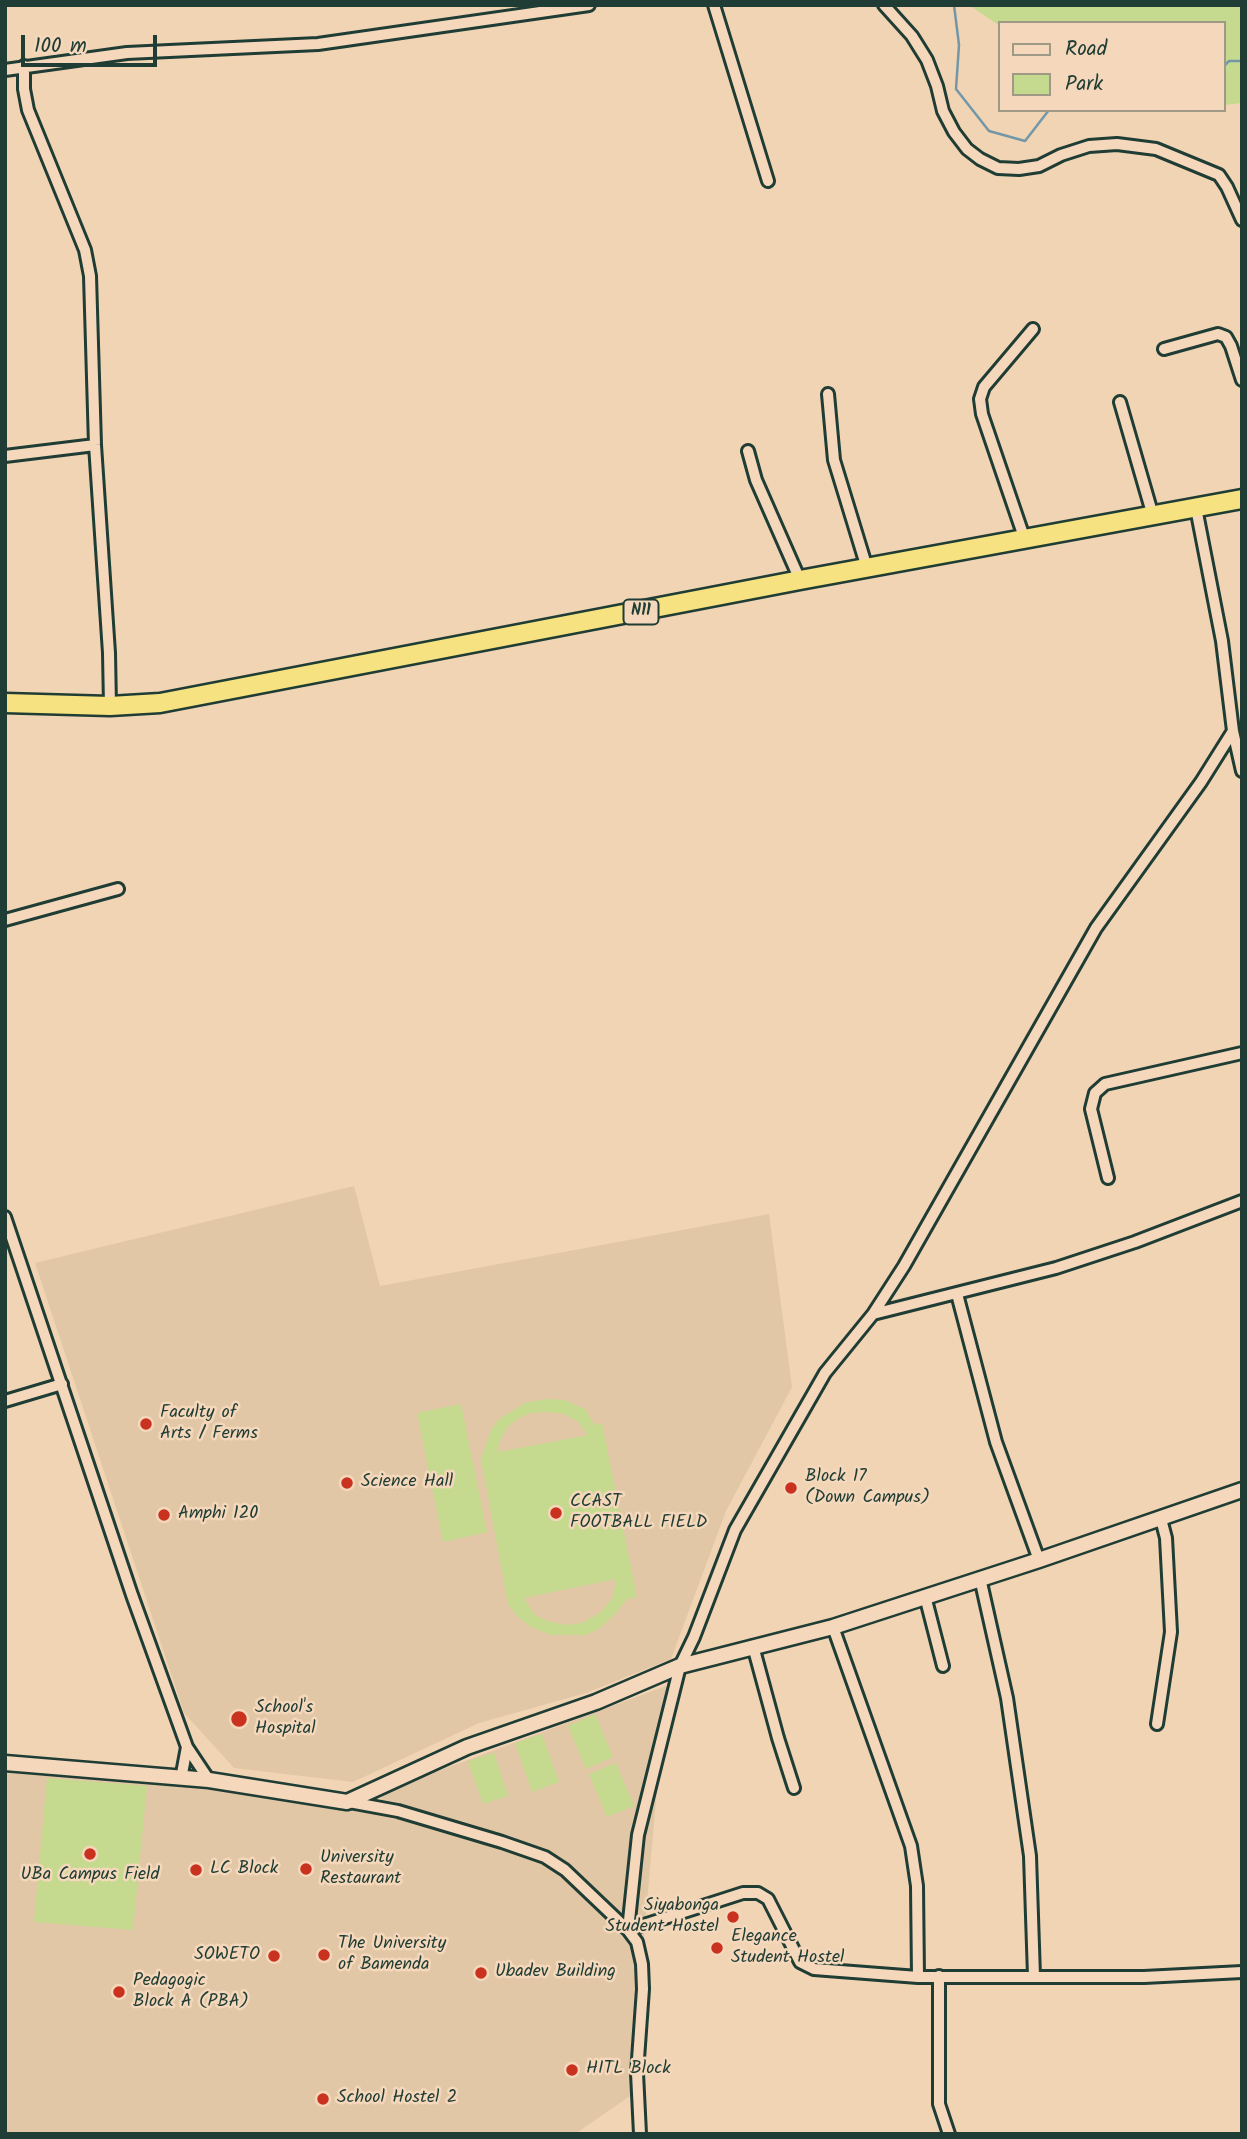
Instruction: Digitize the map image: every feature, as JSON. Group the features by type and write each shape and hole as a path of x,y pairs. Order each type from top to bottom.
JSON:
{"highway":[{"name":"N11","path":"5,696 39,703 110,706 160,703 800,580 1242,499"},
{"name":"N11","path":"5,703 39,703"}],"street":[{"path":"5,70 127,53 318,44 589,5"},
{"path":"714,5 768,181"},
{"path":"884,5 912,36 927,60 943,111 954,132 967,149 980,159 998,168 1019,169 1039,166 1061,155 1090,146 1117,144 1156,149 1219,175 1242,220"},
{"path":"24,66 28,110 85,250 90,275 95,445 110,706"},
{"path":"1025,540 982,414 980,399 984,387 1032,329"},
{"path":"1164,349 1218,334 1226,337 1242,380"},
{"path":"828,394 834,460 867,568"},
{"path":"1120,402 1153,516"},
{"path":"5,456 95,445"},
{"path":"748,451 756,481 800,580"},
{"path":"1196,508 1222,640 1233,731 1242,771"},
{"path":"628,1930 638,1835 680,1666 742,1518 825,1373 873,1314 904,1266 1096,928 1194,793 1233,731"},
{"path":"5,920 118,889"},
{"path":"1108,1178 1091,1109 1095,1093 1105,1084 1242,1054"},
{"path":"873,1314 957,1294 1095,1255 1242,1201"},
{"path":"5,1217 132,1595 187,1747 209,1780"},
{"path":"957,1294 996,1442 1039,1560"},
{"path":"5,1401 62,1384"},
{"path":"347,1802 467,1747 596,1702 680,1666 833,1627 1242,1490"},
{"path":"1157,1724 1171,1632 1166,1538 1161,1518"},
{"path":"980,1578 1007,1698 1030,1856 1034,1976"},
{"path":"925,1596 943,1666"},
{"path":"833,1627 911,1846 917,1886 918,1977"},
{"path":"752,1646 794,1788"},
{"path":"181,1779 187,1747"},
{"path":"5,1763 209,1780 347,1802 398,1811 545,1857 565,1870 628,1930 637,1942 642,1964 643,1989 637,2073 640,2134"},
{"path":"628,1930 743,1893 758,1893 768,1899 800,1962 814,1969 918,1977 1144,1977 1242,1972"},
{"path":"939,1976 940,2104 949,2134"}],"shaded area":[{"path":"354,1186 380,1286 769,1214 792,1387 726,1511 671,1659 586,1693 479,1723 353,1782 234,1768 184,1713 35,1263"},
{"name":"The University of Bamenda","path":"666,1686 630,2096 575,2134 5,2134 5,1766 256,1787 359,1812 374,1813 385,1791"}],"green space":[{"path":"969,5 1242,5 1242,103 1226,105 1226,21 998,21 998,25"},
{"name":"CCAST FOOTBALL FIELD","path":"546,1399 564,1400 585,1409 595,1425 602,1423 637,1597 627,1599 600,1628 586,1635 551,1635 531,1627 518,1617 508,1604 481,1459 491,1430 499,1419 525,1403","holes":["530,1413 564,1414 578,1422 588,1435 498,1452 499,1442 507,1428 516,1420","616,1579 613,1597 601,1612 582,1623 565,1625 548,1621 534,1614 524,1598"]},
{"path":"461,1404 487,1532 443,1542 417,1413"},
{"path":"595,1714 613,1757 586,1769 568,1726"},
{"path":"542,1734 559,1782 532,1792 515,1743"},
{"path":"494,1753 508,1796 483,1804 468,1761"},
{"path":"616,1763 634,1806 607,1817 589,1774"},
{"name":"UBa Campus Field","path":"47,1778 147,1786 133,1930 34,1922"}],"waterway":[{"path":"954,5 959,45 956,89 989,131 1025,141 1047,112"},
{"path":"1226,64 1229,61 1242,61"}],"place":[{"name":"Faculty of Arts / Ferms","path":"146,1424"},
{"name":"Science Hall","path":"347,1483"},
{"name":"Block 17 (Down Campus)","path":"791,1488"},
{"name":"CCAST FOOTBALL FIELD","path":"556,1513"},
{"name":"Amphi 120","path":"164,1515"},
{"name":"School's Hospital","path":"239,1719"},
{"name":"UBa Campus Field","path":"90,1854"},
{"name":"University Restaurant","path":"306,1869"},
{"name":"LC Block","path":"196,1870"},
{"name":"Siyabonga Student Hostel","path":"733,1917"},
{"name":"Elegance Student Hostel","path":"717,1948"},
{"name":"The University of Bamenda","path":"324,1955"},
{"name":"SOWETO","path":"274,1956"},
{"name":"Ubadev Building","path":"481,1973"},
{"name":"Pedagogic Block A (PBA)","path":"119,1992"},
{"name":"HITL Block","path":"572,2070"},
{"name":"School Hostel 2","path":"323,2099"}]}
